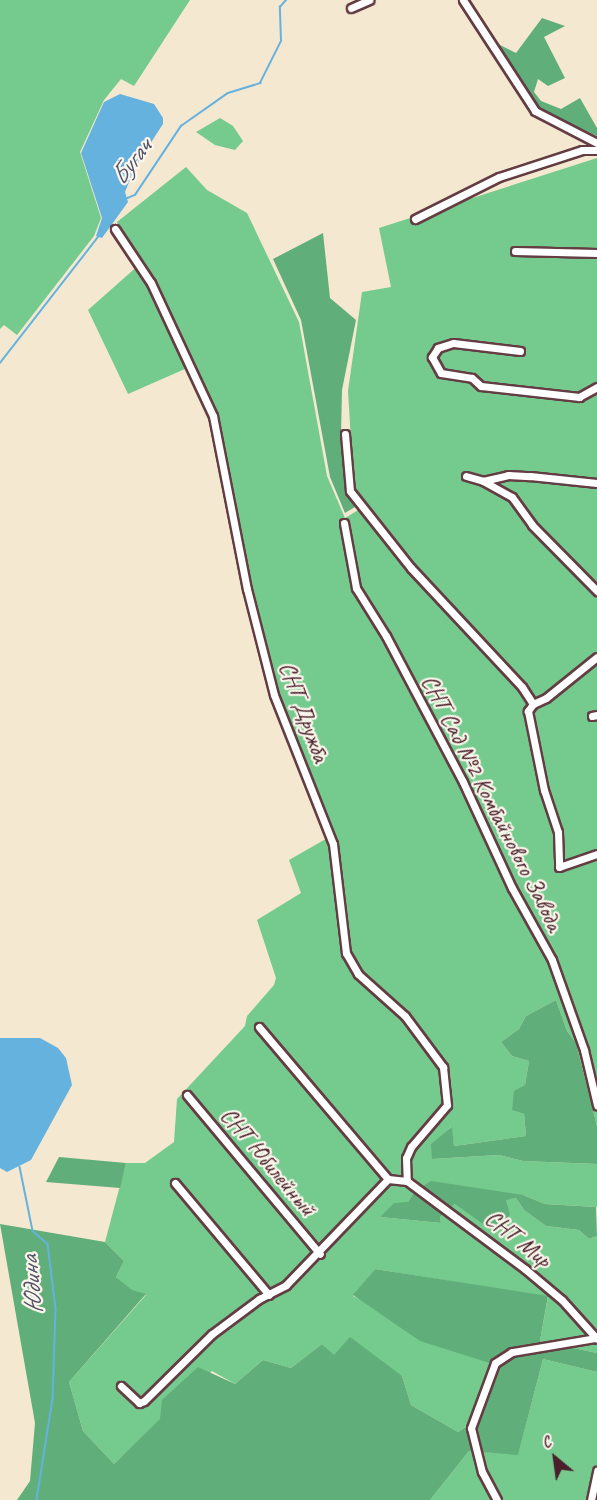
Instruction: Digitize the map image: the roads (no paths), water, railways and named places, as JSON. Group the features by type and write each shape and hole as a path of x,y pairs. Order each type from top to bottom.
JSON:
{"street":[{"path":"351,9 369,0"},
{"path":"463,0 535,111 597,143"},
{"path":"415,219 499,177 582,150 597,150"},
{"name":"СНТ Дружба","path":"115,229 151,283 213,416 247,589 274,695 333,844 346,953 358,974 405,1016 443,1067 447,1105 411,1147 406,1158 407,1181"},
{"path":"515,251 597,253"},
{"path":"520,351 453,343 438,348 432,357 441,373 472,378 481,386 579,397 597,387"},
{"path":"345,434 350,491 411,568 533,704 546,698 597,657"},
{"path":"483,481 508,475 597,483"},
{"path":"466,476 483,481 512,497 532,525 597,591"},
{"name":"СНТ Сад №2 Комбайнового Завода","path":"344,523 356,588 386,636 463,782 512,888 552,960 584,1050 597,1105"},
{"name":"СНТ Сад №2 Комбайнового Завода","path":"533,704 528,711 544,790 558,832 559,867 597,854"},
{"path":"259,1027 388,1179 407,1181"},
{"name":"СНТ Юбилейный","path":"187,1095 320,1254"},
{"name":"СНТ Юбилейный","path":"121,1386 140,1403 144,1401 212,1334 269,1295 320,1254 388,1179"},
{"name":"СНТ Мир","path":"407,1181 553,1292 597,1339"},
{"path":"175,1183 269,1295"},
{"name":"СНТ Мир","path":"497,1500 482,1472 471,1428 495,1363 512,1352 597,1339"},
{"path":"591,1500 597,1472"}],"water":[{"path":"120,94 154,104 163,118 163,124 135,167 125,192 128,202 102,238 96,236 102,218 81,153 104,102"},
{"path":"0,1038 40,1038 58,1048 66,1058 72,1085 31,1160 7,1172 0,1168"}],"waterway":[{"name":"Бугач","path":"125,199 135,195 181,126 228,93 260,83 281,41 280,7 286,0"},
{"name":"Бугач","path":"0,363 99,236"},
{"name":"Юдина","path":"20,1167 33,1231 48,1244 56,1309 53,1399 37,1500"}]}
